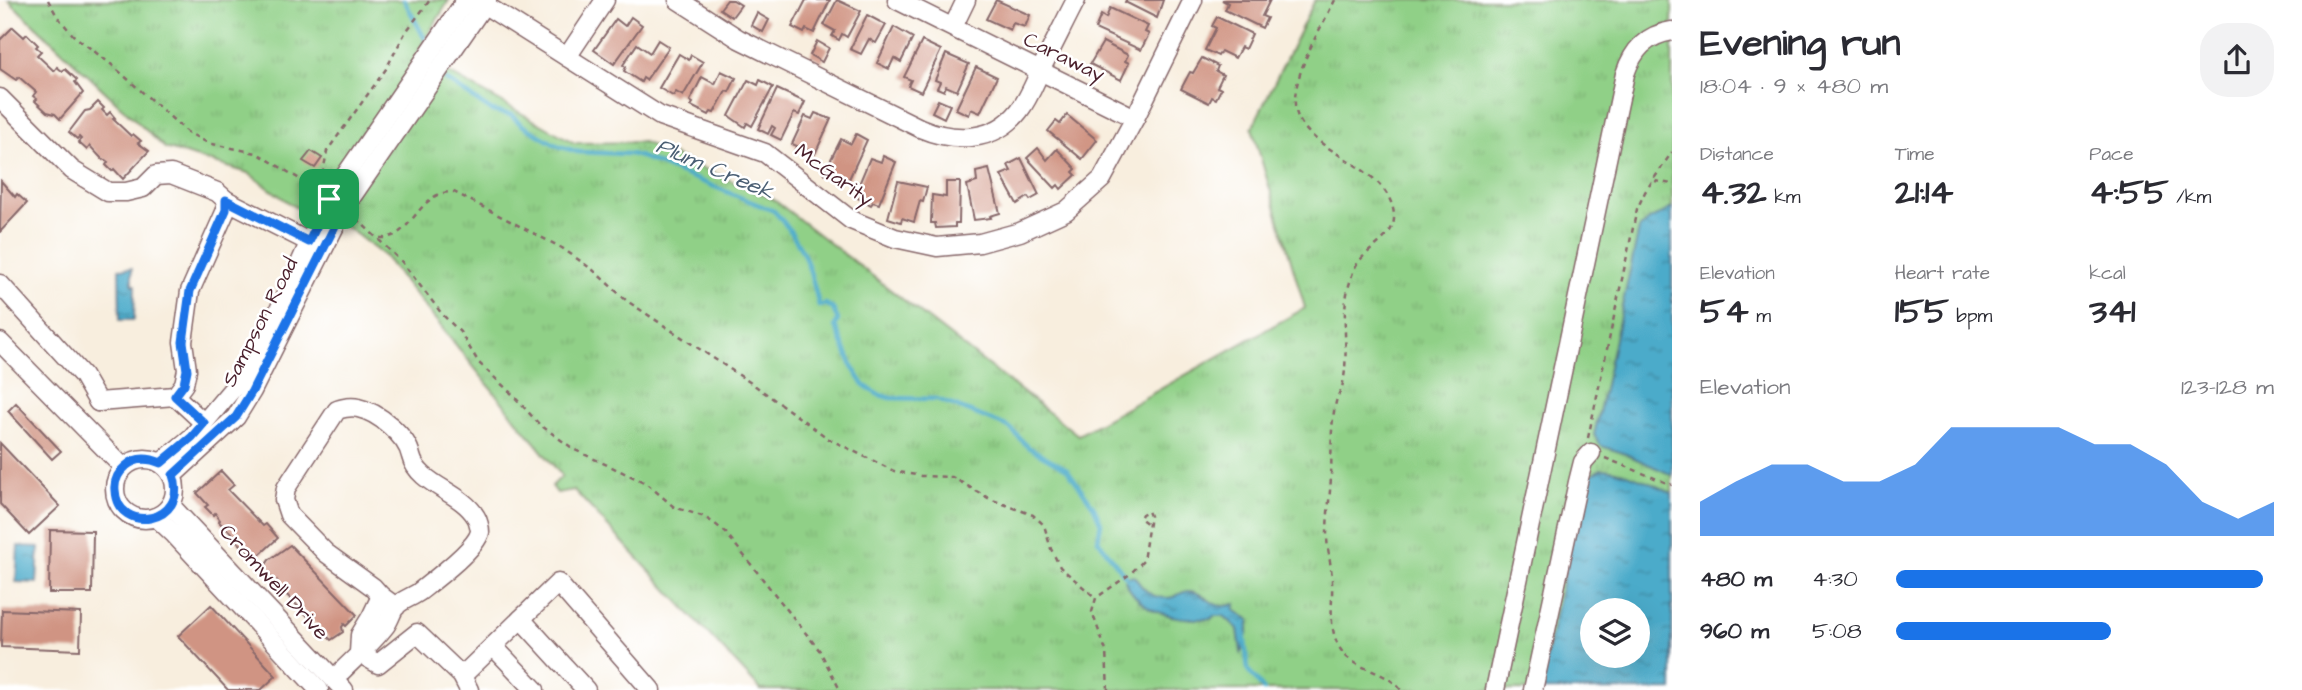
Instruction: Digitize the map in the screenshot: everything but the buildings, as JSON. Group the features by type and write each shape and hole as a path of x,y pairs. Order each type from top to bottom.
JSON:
{"street":[{"name":"Sampson Road","path":"167,469 236,417 252,391 336,204 466,0"},
{"path":"567,57 605,0"},
{"path":"678,0 739,39 920,128 948,138 979,136 1010,120 1019,112 1076,0"},
{"name":"Caraway","path":"897,0 1135,117"},
{"path":"953,27 966,0"},
{"name":"McGarity","path":"483,1 660,116 765,153 850,220 895,238 937,247 980,243 1020,232 1066,211 1101,179 1193,0"},
{"name":"Sampson Road","path":"167,469 256,361 309,242 483,1"},
{"path":"1495,690 1625,74 1636,49 1653,36 1672,32"},
{"path":"0,98 72,170 108,192 143,188 156,175 171,174 217,192 226,200 309,242"},
{"path":"175,396 184,384 187,370 183,342 190,291 226,210 226,200"},
{"path":"0,284 83,376 98,402"},
{"path":"0,342 123,467"},
{"path":"98,402 175,396 204,423"},
{"path":"83,427 98,402"},
{"path":"332,686 359,653 360,635 373,628 388,601 439,575 474,542 480,531 477,518 413,464 408,444 377,416 360,408 337,410 325,424 286,488 284,500 289,515 326,553 388,601"},
{"path":"1533,690 1578,482 1583,462 1591,453"},
{"path":"141,459 151,459 167,469 176,491 171,506 156,517 147,519 130,515 118,502 115,484 123,467 141,459"},
{"name":"Cromwell Drive","path":"171,506 332,686"},
{"name":"Cromwell Drive","path":"156,517 332,686"},
{"path":"359,653 378,664 417,633 465,683 493,646 558,583 651,690"},
{"path":"521,618 586,690"},
{"path":"493,646 534,690"}],"path":[{"path":"48,0 73,35 94,50 187,132 208,143 257,153 307,183 379,238 460,332 479,363 539,424 568,446 646,483 674,507 715,523 726,533 820,651 840,690"},
{"path":"336,204 320,188 327,151 386,69 398,44 430,0"},
{"path":"1335,0 1303,67 1296,105 1304,126 1313,136 1378,181 1390,201 1394,216 1393,225 1386,236 1358,261 1345,303 1343,383 1336,401 1333,423 1327,532 1331,565 1332,621 1338,645 1348,658 1356,665 1391,679 1401,690"},
{"path":"1672,152 1637,209 1586,443 1591,453 1672,485"},
{"path":"1653,180 1672,184"},
{"path":"379,238 396,236 433,197 449,192 532,230 579,260 627,301 754,385 829,439 894,471 921,476 952,477 990,499 1033,515 1044,525 1060,567 1096,598"},
{"path":"1108,690 1106,651 1092,612 1096,598 1130,574 1143,561 1148,524"}],"green space":[{"path":"8,0 449,0 416,55 575,143 643,142 773,199 1078,435 1305,308 1252,128 1315,0 1672,0 1672,690 761,690 574,490 557,493 552,486 562,476 384,256 352,231 309,204 305,209 295,207 248,173 165,148"}],"water":[{"path":"1672,208 1672,475 1601,446 1594,435 1639,229 1649,220"},
{"path":"132,268 132,285 135,285 134,320 120,320 119,269"},
{"path":"1601,469 1637,478 1672,493 1672,690 1539,690 1582,491 1589,476"},
{"path":"18,546 39,547 37,583 16,582"},
{"path":"1130,576 1135,577 1146,591 1161,598 1191,591 1217,605 1236,604 1234,610 1250,620 1241,652 1238,629 1224,616 1198,619 1161,613 1140,601 1132,592 1125,581"}],"waterway":[{"name":"Plum Creek","path":"404,0 425,39"},
{"name":"Plum Creek","path":"446,80 492,111 511,115 522,125 556,145 578,152 630,154 641,157 774,211 792,233 804,255 819,306 826,304 833,309 838,320 835,326 853,368 864,385 877,394 890,398 937,399 1009,427 1028,447 1067,469 1094,507 1101,523 1098,540 1130,582"},
{"name":"Plum Creek","path":"1244,631 1248,670 1264,690"}],"route":[{"path":"329,199 344,208 252,391 236,417 173,475 176,491 171,506 164,513 147,519 130,515 123,510 115,494 115,484 123,467 141,459 161,463 204,423 175,396 184,384 187,370 183,342 190,291 226,210 226,200 309,242 329,199"}]}
